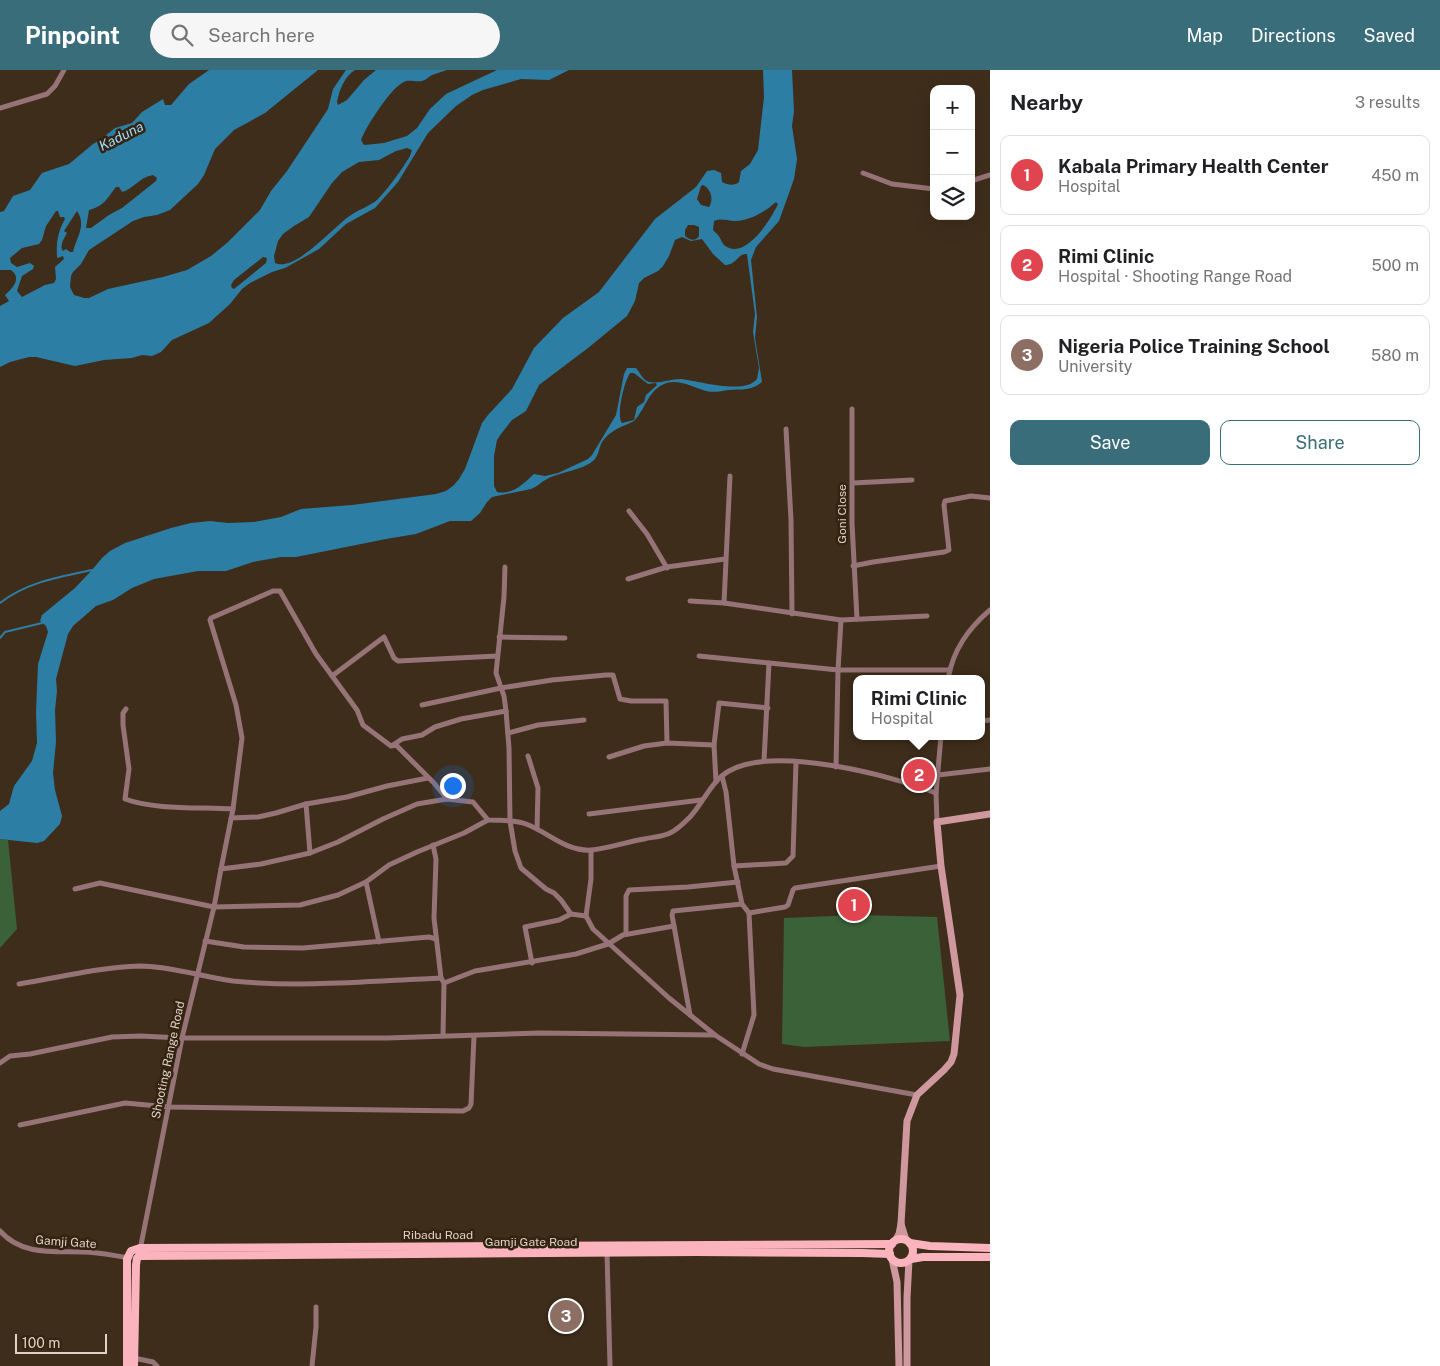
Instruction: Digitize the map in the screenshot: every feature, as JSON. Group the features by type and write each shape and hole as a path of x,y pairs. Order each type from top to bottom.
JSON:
{"main road":[{"path":"545,1249 862,1244 893,1243 902,1239 930,1246 990,1248"},
{"path":"908,1241 913,1252 910,1259"},
{"path":"893,1243 891,1257 900,1263 923,1256 990,1257"},
{"name":"Gamji Gate Road","path":"140,1254 545,1249 606,1253 842,1252 891,1257"},
{"path":"127,1366 127,1257 131,1251 140,1254 134,1294 134,1362"}],"street":[{"path":"0,108 47,94 55,86 64,70"},
{"path":"863,173 892,184 930,189"},
{"path":"975,180 990,175"},
{"name":"Goni Close","path":"852,409 853,566 857,619"},
{"path":"786,429 791,520 792,614"},
{"path":"724,603 730,476"},
{"path":"853,483 912,480"},
{"path":"853,566 949,550 944,505 946,502 971,496 990,498"},
{"path":"629,512 647,534 667,568"},
{"path":"628,579 667,568 726,559"},
{"path":"505,568 496,673 506,711 510,821 515,851 521,868 561,900 570,914"},
{"name":"Shooting Range Road","path":"140,1254 182,1038 214,907 231,818 242,738 231,686 210,624 211,618 277,590 280,591 316,654 332,676"},
{"path":"690,602 724,603 841,620 927,616"},
{"path":"949,675 959,646 973,624 990,610"},
{"path":"836,767 841,620"},
{"path":"447,799 434,783 396,746 391,746 363,725 357,710 332,676 384,637 394,658 398,661 497,656"},
{"path":"500,637 565,638"},
{"path":"699,656 838,670 950,670"},
{"path":"764,761 769,663"},
{"path":"422,705 501,688 606,674 614,676 620,699 666,700 667,742"},
{"path":"716,782 714,745 719,703 768,708"},
{"path":"126,709 123,713 123,725 129,769 125,799 133,802 167,806 232,809"},
{"path":"391,746 402,739 422,735 435,727 461,719 506,711"},
{"path":"508,733 538,725 584,720"},
{"path":"893,1243 899,1234 901,1224 907,1121 917,1094 951,1062 954,1054 960,995 940,866 936,793 941,740"},
{"path":"609,756 644,746 667,742 714,745"},
{"path":"528,756 538,788 537,829"},
{"path":"74,889 100,883 214,907 300,904 338,895 366,882 389,865 464,833 488,820 523,823 564,845 591,850 670,833 691,816 701,800 722,776 730,770 744,765 764,761 796,762 886,776 936,793"},
{"path":"734,866 786,863 792,856 796,762"},
{"path":"938,775 990,769"},
{"path":"722,776 726,792 734,866 742,904 750,913 754,1015 742,1054"},
{"path":"231,818 258,816 428,778"},
{"path":"221,869 261,864 310,853 338,842 417,804 447,799 473,802 488,820"},
{"path":"590,814 701,800"},
{"path":"306,804 310,853"},
{"path":"937,822 990,814"},
{"path":"433,845 436,859 434,918 442,981 443,1036"},
{"path":"591,850 591,879 586,916 593,929 690,1016 715,1035 742,1054 772,1070 917,1094"},
{"path":"750,913 786,906 791,892 795,888 940,866"},
{"path":"366,882 379,942"},
{"path":"626,934 626,896 628,890 738,882"},
{"path":"690,1016 672,915 675,910 742,904"},
{"path":"532,963 525,927 559,920 570,914 586,916"},
{"path":"19,984 138,966 154,966 232,981 346,983 442,981 475,971 532,963 576,954 608,944 622,935 674,926"},
{"path":"205,941 244,947 303,948 430,937 436,939"},
{"path":"0,1063 10,1056 30,1054 112,1037 387,1038 540,1033 715,1035"},
{"path":"20,1125 126,1103 169,1107 463,1112 471,1104 474,1036"},
{"path":"901,1224 908,1241"},
{"name":"Gamji Gate","path":"0,1231 6,1238 28,1249 47,1253 85,1252 127,1257"},
{"path":"606,1253 610,1366"},
{"path":"891,1257 897,1282 899,1366"},
{"path":"907,1366 907,1298 910,1259"},
{"path":"312,1366 316,1306"},
{"path":"134,1362 153,1362 157,1366"}],"green space":[{"path":"0,839 8,840 17,929 0,948"},
{"path":"857,915 937,917 950,1041 804,1047 782,1044 784,918"}],"water":[{"name":"Kaduna","path":"209,70 318,70 265,113 234,130 215,149 198,184 170,210 133,221 89,250 71,276 70,287 74,295 89,298 108,289 187,270 211,256 227,243 260,210 271,191 287,171 328,109 333,89 346,70 355,70 348,76 341,88 337,102 338,105 347,100 364,80 376,70 447,70 422,81 406,81 400,84 380,107 368,126 361,140 364,145 384,143 407,136 417,128 430,109 446,94 497,70 569,70 549,80 521,79 483,90 456,106 428,133 398,182 375,208 346,224 319,249 285,268 250,283 209,323 172,340 161,352 152,356 142,355 75,366 29,357 0,367 0,306 9,301 5,295 15,283 16,276 11,270 0,270 0,212 4,211 13,196 30,190 42,173 69,164 115,128 132,123 142,112 163,99 165,105 171,105 189,84","holes":["407,148 412,150 399,173 378,199 344,220 304,255 283,264 275,263 274,256 278,241 283,234 309,217 332,183 342,172 359,162 379,160 396,151","153,175 157,178 156,181 122,208 91,228 86,228 89,210 102,204 116,187 119,187 122,192 148,176","56,211 58,211 60,217 65,219 58,237 57,257 63,256 64,259 55,267 56,279 54,283 45,285 22,297 17,291 22,276 33,269 34,266 30,263 17,267 11,263 10,258 22,248 39,244 46,226","77,211 80,216 81,226 73,252 66,249 63,251 62,249 62,242 67,233 64,231","263,257 267,258 266,263 234,289 231,285 234,280"]},
{"path":"763,70 792,70 794,111 792,126 797,159 794,179 779,221 756,247 751,260 757,317 755,338 762,382 746,389 715,392 678,382 662,385 649,397 634,421 616,429 605,438 596,458 590,463 545,480 531,489 492,497 480,513 471,521 450,521 416,534 296,557 281,557 253,562 226,571 198,571 154,579 132,588 113,600 96,606 73,626 68,634 56,679 56,742 53,773 55,790 62,816 60,824 44,841 37,843 0,839 0,811 9,804 14,786 32,761 37,743 38,664 48,632 46,626 40,621 42,615 75,588 110,551 125,543 171,528 210,521 228,523 254,522 281,517 301,509 352,505 446,491 454,485 465,469 482,423 512,389 534,348 563,318 599,292 655,219 696,187 707,171 714,170 721,173 722,182 726,184 733,185 739,182 741,171 750,164 758,150 764,97","holes":["701,186 706,187 711,195 709,207 701,205 697,199","776,202 778,204 763,228 740,248 732,249 724,245 713,230 714,221 721,219 745,220 762,212","688,225 699,227 699,236 694,240 691,239 685,236 685,230","682,237 691,241 702,239 713,254 725,265 732,263 741,255 747,254 755,314 753,332 759,368 757,379 751,384 732,387 681,379 649,382 645,380 636,368 627,368 624,374 616,415 588,459 558,473 545,476 534,474 513,490 497,492 494,486 494,456 497,440 501,434 512,420 526,411 539,385 627,316 635,301 639,283 644,278 658,271 669,256 675,240","630,373 634,373 648,384 656,383 657,385 646,395 644,402 637,407 634,420 622,423 620,419 620,406 625,384"]}],"waterway":[{"path":"0,603 32,585 92,570"},
{"path":"0,638 5,632 42,623"}],"place":[{"name":"Rimi Clinic","path":"919,775"},
{"name":"Kabala Primary Health Center","path":"854,905"},
{"name":"Nigeria Police Training School","path":"566,1316"}]}
